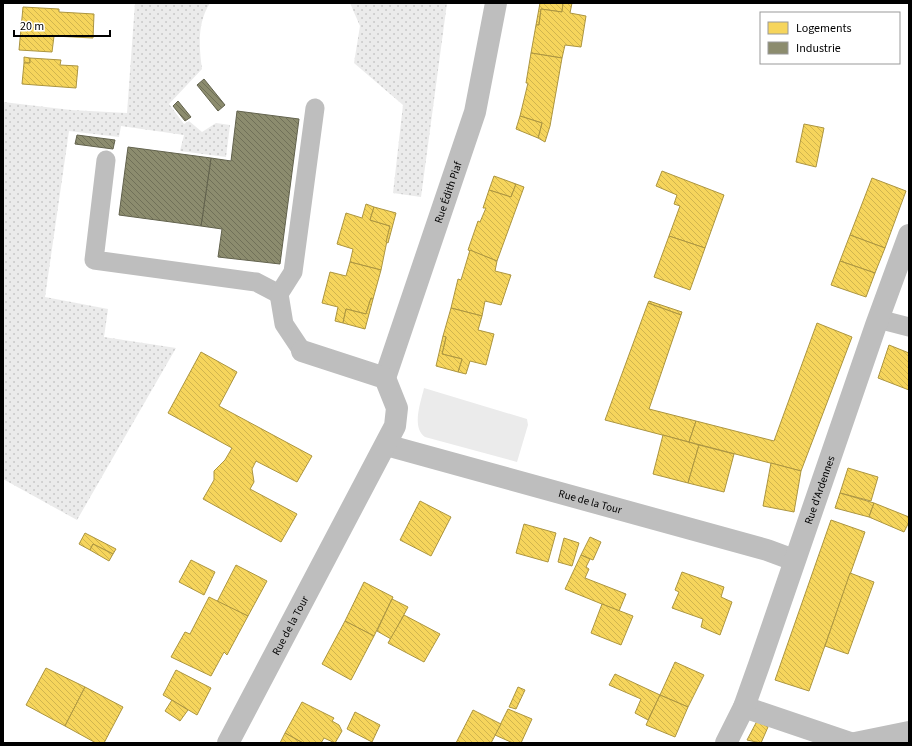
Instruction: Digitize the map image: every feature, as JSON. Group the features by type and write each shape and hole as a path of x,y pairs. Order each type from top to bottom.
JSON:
{"street":[{"name":"Rue Édith Piaf","path":"384,378 475,112 496,3"},
{"name":"Rue d'Ardennes","path":"726,743 744,707 878,319 909,235"},
{"path":"302,351 384,378"},
{"name":"Rue de la Tour","path":"228,743 395,426 397,408 384,378"},
{"name":"Rue de la Tour","path":"386,445 767,550 794,560"},
{"path":"744,707 850,743"},
{"path":"855,743 909,732"}],"lane":[{"path":"302,351 284,324 279,294 293,272 315,108"},
{"path":"106,160 94,260 256,282 279,294"},
{"path":"878,319 909,328"}],"shaded area":[{"path":"135,3 210,3 203,19 200,35 202,69 169,104 184,124 189,121 202,132 216,123 230,125 226,157 180,151 184,135 121,126 119,137 69,131 45,297 108,309 104,337 176,348 77,520 3,479 3,102 71,110 127,113"},
{"path":"350,3 447,3 421,197 393,193 403,105 354,63 360,26"},
{"path":"424,388 527,419 528,425 517,462 425,437 421,433 418,421 419,407"}],"building: Logements":[{"path":"540,3 563,3 562,12 541,9 539,25 536,25"},
{"path":"563,3 572,3 570,13 586,16 581,47 565,45 562,58 531,53 536,25 539,25 541,9 562,12"},
{"path":"23,7 59,9 59,12 94,14 93,38 54,36 52,52 19,50"},
{"path":"531,53 562,58 550,126 545,142 538,138 542,123 520,116 528,83 526,83"},
{"path":"24,57 30,58 30,63 24,63"},
{"path":"30,58 61,60 60,65 78,66 76,88 22,84 24,63 30,63"},
{"path":"520,116 542,123 538,138 516,129"},
{"path":"804,124 824,128 816,167 796,162"},
{"path":"662,171 724,195 705,248 669,236 680,206 674,204 677,195 656,186"},
{"path":"494,176 516,184 511,197 489,190"},
{"path":"872,178 906,191 885,248 850,235"},
{"path":"516,184 524,187 497,261 468,250 478,221 480,222 486,208 483,208 489,190 511,197"},
{"path":"366,204 374,207 370,220 390,226 381,270 350,262 353,249 337,244 346,213 362,218"},
{"path":"374,207 396,213 388,243 386,242 390,226 370,220"},
{"path":"850,235 885,248 875,273 840,261"},
{"path":"669,236 705,248 690,290 654,277"},
{"path":"470,250 497,261 495,271 511,275 501,305 485,301 482,316 451,308 458,279 461,280"},
{"path":"840,261 875,273 866,297 831,285"},
{"path":"350,262 381,270 373,299 371,298 366,314 346,309 343,323 335,321 338,307 322,303 330,272 346,276"},
{"path":"371,298 373,299 365,329 343,323 346,309 366,314"},
{"path":"649,301 682,312 681,315 648,303"},
{"path":"648,303 681,315 649,409 696,421 689,442 605,420"},
{"path":"451,308 482,316 478,330 494,334 486,365 470,361 466,374 458,372 462,359 442,354 446,337 443,336"},
{"path":"817,323 852,337 801,471 689,442 696,421 774,441"},
{"path":"443,336 446,337 442,354 462,359 458,372 436,366"},
{"path":"889,345 909,353 909,390 878,378"},
{"path":"201,352 237,372 219,406 312,456 297,482 256,461 252,469 254,482 250,489 297,514 281,542 203,499 214,480 214,471 225,460 232,448 168,413"},
{"path":"663,435 699,445 688,483 653,474"},
{"path":"699,445 734,454 724,492 688,483"},
{"path":"771,463 801,471 794,512 763,506"},
{"path":"848,468 878,477 871,501 840,493"},
{"path":"840,493 874,503 869,517 835,508"},
{"path":"420,501 451,517 431,556 400,540"},
{"path":"874,503 909,517 909,522 904,532 869,517"},
{"path":"831,520 865,532 809,691 775,680"},
{"path":"524,524 556,533 548,562 516,553"},
{"path":"85,533 116,549 113,554 93,544 90,550 79,544"},
{"path":"590,537 601,542 593,560 581,555"},
{"path":"564,538 579,543 572,566 558,562"},
{"path":"93,544 113,554 109,561 90,550"},
{"path":"581,555 590,559 586,567 589,569 585,578 626,594 619,611 565,589"},
{"path":"191,560 215,572 204,595 179,582"},
{"path":"236,565 267,581 248,616 217,602"},
{"path":"682,572 724,587 721,597 732,602 720,635 701,627 703,619 672,608 679,592 675,590"},
{"path":"850,573 874,582 848,654 825,646"},
{"path":"364,582 393,597 374,636 345,621"},
{"path":"209,597 248,616 227,655 224,652 211,676 171,657 185,632 190,634"},
{"path":"392,599 408,607 391,639 377,631"},
{"path":"602,604 633,616 621,645 591,633"},
{"path":"404,615 440,634 424,662 388,643"},
{"path":"345,621 374,636 351,680 322,664"},
{"path":"675,662 704,675 688,707 660,695"},
{"path":"46,668 85,687 65,726 26,705"},
{"path":"176,670 211,688 197,715 163,695"},
{"path":"615,674 660,695 648,720 635,713 641,699 609,685"},
{"path":"85,687 123,707 104,743 96,743 65,726"},
{"path":"518,687 525,690 516,709 509,707"},
{"path":"660,695 688,707 675,737 646,725"},
{"path":"172,700 188,710 180,721 165,711"},
{"path":"302,702 334,718 332,721 339,725 342,731 335,743 324,738 321,743 303,743 285,733"},
{"path":"508,709 532,719 521,743 513,743 495,735"},
{"path":"473,710 501,724 491,743 456,743"},
{"path":"355,712 380,725 372,742 347,729"},
{"path":"757,721 768,727 761,743 747,740"},
{"path":"285,733 303,743 280,743"}],"building: Industrie":[{"path":"204,79 225,105 218,111 197,85"},
{"path":"178,101 191,117 185,121 173,106"},
{"path":"237,111 299,119 280,264 218,257 222,229 201,226 211,158 231,161"},
{"path":"77,135 115,140 113,149 75,144"},
{"path":"128,147 211,158 201,226 119,215"}]}
